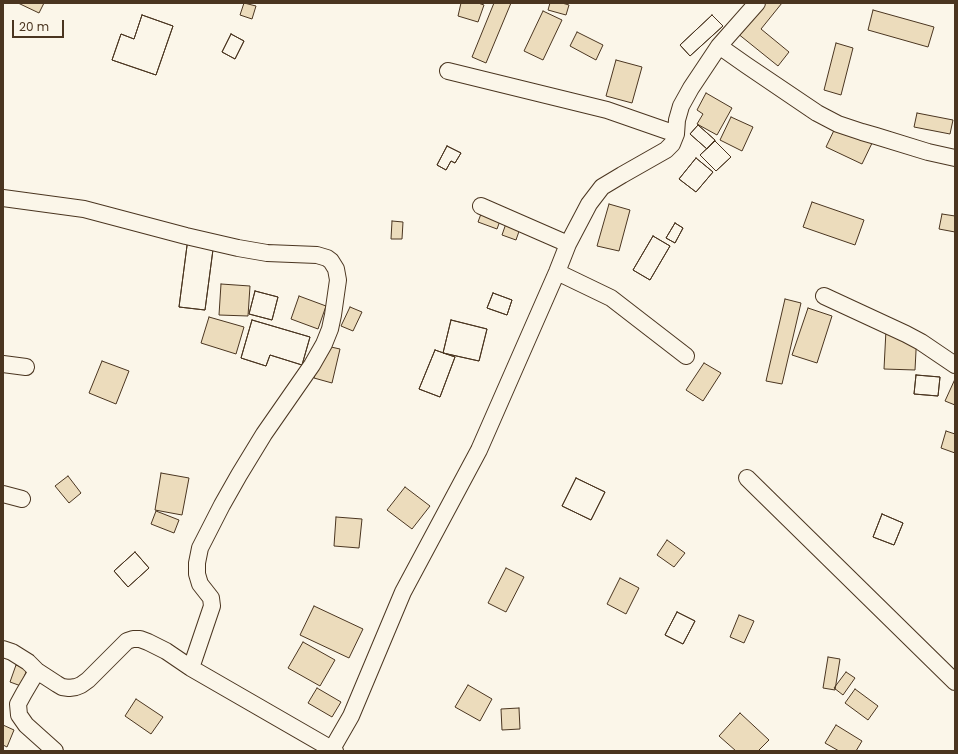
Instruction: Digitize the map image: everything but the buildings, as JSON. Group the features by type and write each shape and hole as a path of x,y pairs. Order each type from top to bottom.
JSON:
{"street":[{"path":"3,649 12,652 28,662 37,671 62,687 69,688 81,685 88,680 127,641 140,639 166,652 333,750 351,716 403,592 479,450 568,244 589,204 602,187 666,150 672,144 676,134 677,120 681,106 691,88 719,46 757,3"},
{"path":"719,46 817,113 838,124 921,150 955,156"},
{"path":"448,70 607,110 676,134"},
{"path":"3,198 84,209 218,244 267,253 317,255 327,258 336,269 338,280 333,315 330,329 324,344 312,365 264,434 239,475 207,532 200,548 197,563 197,574 200,584 211,598 212,606 191,668"},
{"path":"481,206 568,244"},
{"path":"557,272 611,298 686,356"},
{"path":"824,296 906,334 921,342 955,365"},
{"path":"3,364 26,367"},
{"path":"747,478 955,682"},
{"path":"3,494 22,499"},
{"path":"37,671 18,704 19,715 26,726 55,751"}]}
